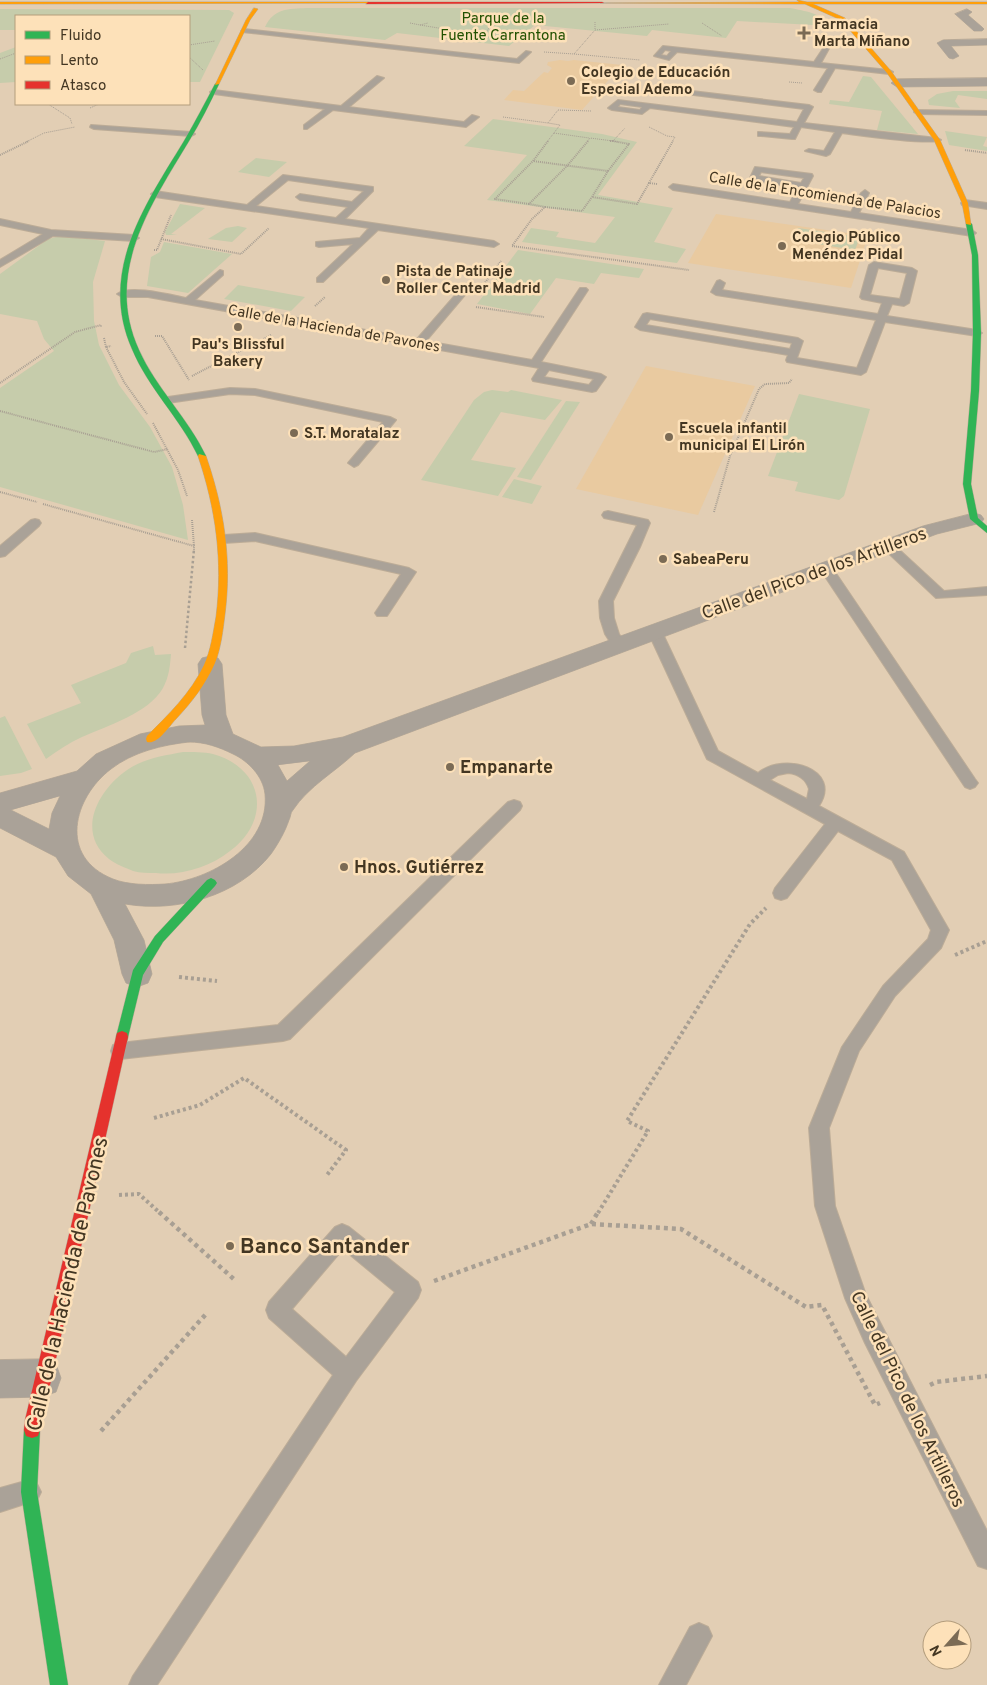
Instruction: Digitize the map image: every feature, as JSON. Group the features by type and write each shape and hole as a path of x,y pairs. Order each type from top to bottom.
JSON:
{"street":[{"path":"222,1 234,8 256,9 270,8 286,1"},
{"path":"0,3 222,1 987,3"},
{"name":"Calle de la Encomienda de Palacios","path":"801,2 843,19 889,72 937,140 965,203 972,233 981,256 975,391 966,484 980,525"},
{"path":"822,9 853,3"},
{"path":"843,19 853,3"},
{"path":"151,739 192,692 210,664 224,601 224,539 219,508 206,465 192,435 146,371 130,342 124,321 123,270 134,238 155,194 214,92 244,31 250,14 256,9"},
{"path":"967,12 960,14 982,28"},
{"path":"982,28 975,31 987,41"},
{"path":"953,56 942,43 987,41"},
{"path":"968,42 981,58"},
{"path":"897,83 987,82"},
{"name":"Calle del Pico de los Artilleros","path":"258,756 294,755 346,746 930,530 980,525"},
{"path":"210,664 214,715 222,738"},
{"path":"200,733 222,738 258,756 275,782 281,805 276,823 262,847 234,872 211,883 179,894 156,896 126,894 102,887 85,875 73,862 65,849 61,831 64,812 73,795 102,763 151,739 176,734 200,733"},
{"name":"Calle del Pico de los Artilleros","path":"281,805 304,780 346,746"},
{"path":"0,803 87,778"},
{"path":"0,816 65,849"},
{"name":"Calle de la Hacienda de Pavones","path":"59,1685 28,1492 33,1420 137,974 159,939 211,883"},
{"name":"Calle de la Hacienda de Pavones","path":"102,887 128,940 137,974"},
{"path":"0,1379 42,1378"}],"lane":[{"path":"244,31 519,61 528,52"},
{"path":"816,65 828,46"},
{"path":"656,56 663,48 889,72"},
{"path":"819,88 832,67"},
{"path":"344,108 380,78"},
{"path":"695,93 700,86 752,92"},
{"path":"678,91 809,107 792,137 761,134"},
{"path":"214,92 466,124 475,117"},
{"path":"774,103 779,95"},
{"path":"307,127 332,107"},
{"path":"645,109 937,140"},
{"path":"918,112 987,113"},
{"path":"94,127 191,134"},
{"path":"809,151 826,154 840,130"},
{"path":"793,205 804,186 809,176 758,169 754,178 804,186"},
{"path":"250,207 286,177 370,189 339,220"},
{"name":"Calle de la Encomienda de Palacios","path":"672,187 972,233"},
{"path":"854,215 865,193"},
{"path":"155,194 180,196 494,244"},
{"path":"300,197 355,205"},
{"name":"Calle de la Encomienda de Palacios","path":"965,203 987,206"},
{"path":"280,212 290,223 319,228"},
{"path":"0,222 51,233 134,238"},
{"path":"320,280 377,226"},
{"path":"0,264 51,233"},
{"path":"320,244 362,240"},
{"path":"874,265 912,271 904,303 888,301 865,297 874,265"},
{"path":"188,301 220,273"},
{"path":"720,284 716,292 977,333"},
{"path":"419,343 467,286"},
{"path":"534,364 583,290"},
{"name":"Calle de la Hacienda de Pavones","path":"122,294 148,294 546,366 601,377 592,390 537,379 546,366"},
{"path":"794,353 640,327 647,316 798,341 792,360 861,372 888,301"},
{"path":"168,400 230,391 255,392 390,420 354,464"},
{"path":"608,515 644,523 634,547 606,601 607,618 612,634 620,645"},
{"path":"0,553 35,523"},
{"path":"224,539 255,537 410,572 382,613"},
{"path":"888,546 941,595 987,591"},
{"path":"826,569 970,783"},
{"name":"Calle del Pico de los Artilleros","path":"655,632 712,754 898,856 940,930 935,943 889,991 851,1047 819,1128 825,1206 856,1298 987,1557"},
{"path":"760,781 765,774 775,769 791,768 804,770 812,777 818,794 809,807"},
{"path":"120,1051 283,1033 514,806"},
{"path":"781,893 836,821"},
{"path":"142,1685 348,1373 410,1290 342,1234 277,1310 348,1373"},
{"path":"0,1500 28,1492"},
{"path":"672,1685 699,1636"}],"path":[{"path":"594,18 595,30"},
{"path":"574,54 595,30 675,23"},
{"path":"420,25 487,36"},
{"path":"190,45 217,41"},
{"path":"528,52 652,61 656,56"},
{"path":"0,58 15,53"},
{"path":"782,81 819,88"},
{"path":"50,105 70,118 72,124"},
{"path":"642,123 645,109"},
{"path":"548,123 558,110 591,111"},
{"path":"503,117 560,125 554,133 533,161 495,199 582,211 628,144 554,133"},
{"path":"592,197 637,204 675,138 666,136 642,123 627,126 613,141"},
{"path":"0,155 44,133 66,127 94,127"},
{"path":"529,204 567,166 590,138"},
{"path":"533,161 608,171"},
{"path":"649,183 672,187"},
{"path":"148,250 157,250 180,196"},
{"path":"545,206 532,219 512,246 689,270"},
{"path":"161,240 241,254 275,223"},
{"path":"468,306 544,317"},
{"path":"0,383 74,332 101,325 106,347 113,365 147,414"},
{"path":"189,378 274,334"},
{"path":"152,336 162,336 189,378 190,387 196,395"},
{"path":"106,347 130,342"},
{"path":"714,512 730,456 759,389 765,384 789,383 804,362"},
{"path":"0,411 154,452 168,449"},
{"path":"152,421 168,449 187,497"},
{"path":"0,492 194,546"},
{"path":"185,649 194,546 191,512"},
{"path":"591,1224 648,1131 626,1121 750,924"},
{"path":"179,977 217,980"},
{"path":"154,1118 200,1104 244,1078 346,1150 327,1175"},
{"path":"87,1194 139,1194 236,1280"},
{"path":"410,1290 591,1224 681,1229 806,1307 822,1305 875,1405 904,1396 936,1382 987,1376"},
{"path":"101,1431 206,1314"}],"shaded area":[{"name":"Colegio de Educación Especial Ademo","path":"560,60 622,65 582,110 504,100 513,90 524,91 544,72 548,73 552,68 547,65 548,62"},
{"name":"Colegio Público Menéndez Pidal","path":"716,214 868,236 851,288 688,263"},
{"name":"Escuela infantil municipal El Lirón","path":"646,366 755,386 698,515 576,489"}],"green space":[{"name":"Parque de la Fuente Carrantona","path":"790,8 818,15 832,26 737,21 726,38 652,30 647,36 535,25 509,46 397,33 385,40 265,27 277,13 288,9"},
{"path":"0,9 229,10 234,13 200,82 190,82 190,15 15,15 15,30 0,30"},
{"path":"15,47 15,82 0,83 0,53"},
{"path":"863,76 871,77 918,134 877,130 882,111 829,104 830,100 849,102"},
{"path":"953,91 987,91 987,99 958,95 955,101 960,108 929,105 928,100 937,94"},
{"path":"493,119 602,134 637,142 598,195 673,208 654,242 686,249 677,263 522,242 531,228 559,232 556,237 595,243 615,217 487,200 527,155 464,146"},
{"path":"945,131 987,137 983,146 987,147 987,151 949,145"},
{"path":"256,158 287,162 269,177 238,172"},
{"path":"180,204 205,208 171,234 177,235 166,235 165,232"},
{"path":"238,226 247,228 232,242 208,239 226,228"},
{"path":"798,228 860,237 855,250 792,240"},
{"path":"61,236 105,241 93,282 94,321 99,345 119,385 150,427 172,467 183,505 188,540 0,487 0,388 54,351 44,339 37,321 0,314 0,274 48,239"},
{"path":"164,242 232,254 188,293 147,286 151,257 160,252"},
{"path":"518,250 644,269 639,278 601,273 594,284 556,278 530,314 477,304"},
{"path":"238,285 305,297 291,311 224,299"},
{"path":"492,390 508,392 511,390 562,400 545,420 501,412 471,460 516,468 498,496 421,480 474,400 484,392"},
{"path":"799,394 870,409 844,496 839,500 795,491 798,482 768,476"},
{"path":"566,401 580,402 531,480 517,477"},
{"path":"514,479 542,486 532,504 502,497"},
{"path":"153,646 155,655 171,654 167,680 157,697 138,712 77,739 46,759 27,724 81,703 71,685 126,663 131,653"},
{"path":"5,716 32,769 21,773 0,776 0,718"},
{"path":"183,752 213,754 230,761 243,771 252,783 256,796 257,810 252,825 243,839 214,862 185,872 166,874 138,872 111,861 99,849 94,838 92,826 98,803 105,792 123,773 137,764"}],"traffic: fast":[{"path":"202,456 187,428 151,377 135,349 126,321 123,295 125,269 141,220 217,84"},
{"path":"969,224 975,255 977,333 975,391 967,484 974,519 987,530"},
{"path":"122,1037 137,974 159,939 211,883"},
{"path":"32,1430 29,1492 59,1685"}],"traffic: slow":[{"path":"799,0 843,19 889,72 937,140 965,203 969,224"},
{"path":"0,3 368,3"},
{"path":"602,3 987,3"},
{"path":"217,84 248,20 256,9"},
{"path":"151,739 181,707 201,681 212,659 218,633 223,599 224,557 215,496 202,456"}],"traffic: jam":[{"path":"368,3 602,3"},
{"path":"32,1430 122,1037"}],"place":[{"name":"Farmacia Marta Miñano","path":"804,33"},
{"name":"Colegio de Educación Especial Ademo","path":"571,81"},
{"name":"Colegio Público Menéndez Pidal","path":"782,246"},
{"name":"Pista de Patinaje Roller Center Madrid","path":"386,280"},
{"name":"Pau's Blissful Bakery","path":"238,327"},
{"name":"S.T. Moratalaz","path":"294,433"},
{"name":"Escuela infantil municipal El Lirón","path":"669,437"},
{"name":"SabeaPeru","path":"663,559"},
{"name":"Empanarte","path":"450,767"},
{"name":"Hnos. Gutiérrez","path":"344,867"},
{"name":"Banco Santander","path":"230,1246"}]}
